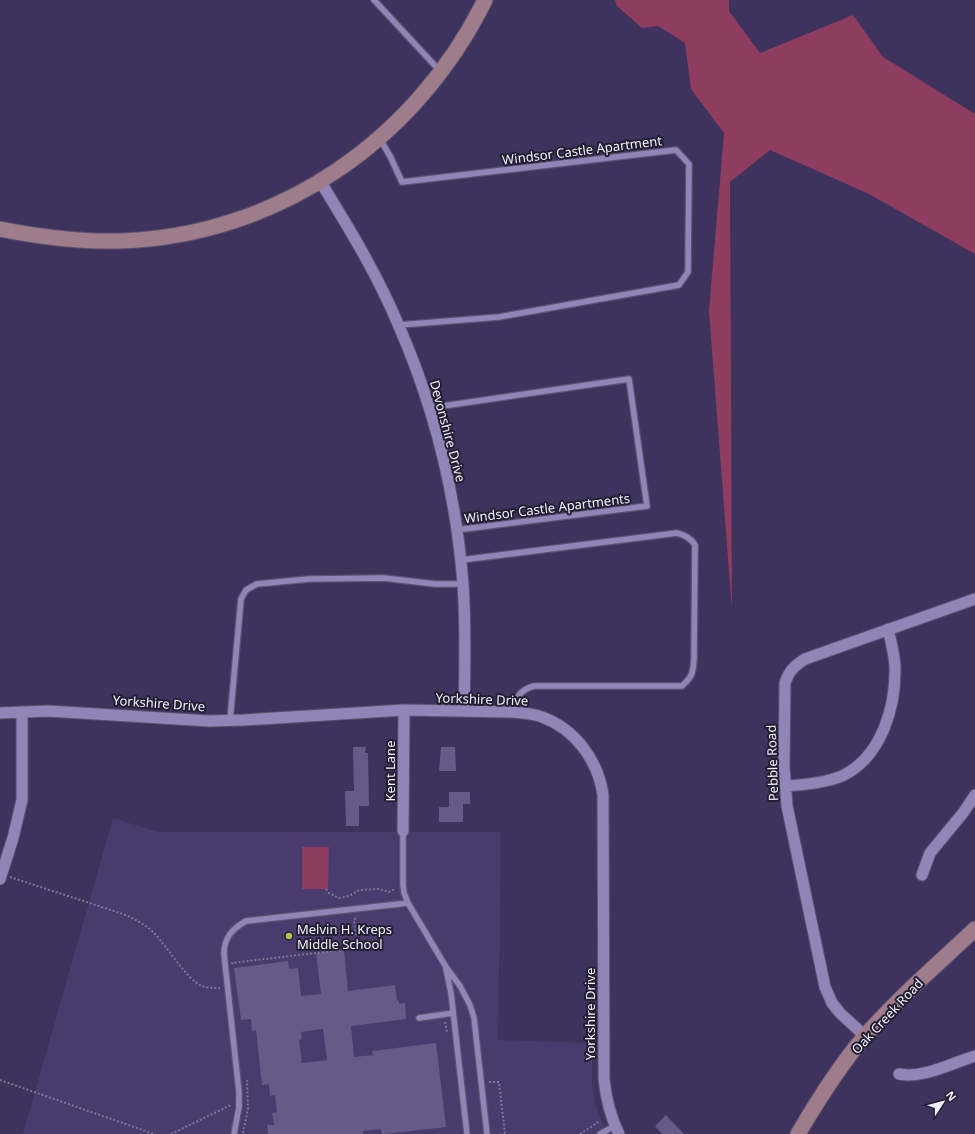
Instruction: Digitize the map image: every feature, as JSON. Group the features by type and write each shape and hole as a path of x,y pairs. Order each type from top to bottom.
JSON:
{"street":[{"path":"0,229 44,237 91,241 128,240 203,230 263,210 320,182 350,162 380,138 413,107 459,48 485,0"},
{"name":"Devonshire Drive","path":"320,182 351,232 399,325 429,408 442,454 461,560 465,634 464,710"},
{"name":"Pebble Road","path":"865,1036 840,1013 832,1003 825,987 787,806 784,767 784,683 789,672 795,665 805,659 975,599"},
{"path":"785,786 827,781 842,776 862,763 870,753 886,724 892,708 895,664 888,629"},
{"name":"Yorkshire Drive","path":"0,713 64,711 148,718 210,721 404,710 464,710 527,713 542,717 570,733 589,756 602,783 604,1079 606,1098 617,1130"},
{"name":"Kent Lane","path":"403,831 404,710"},
{"path":"1,877 13,838 22,800 22,712"},
{"path":"922,875 930,853 955,823 975,794"},
{"name":"Oak Creek Road","path":"798,1134 826,1088 865,1036 902,998 975,929"},
{"path":"899,1074 905,1076 918,1075 975,1056"}],"lane":[{"path":"377,1 441,73"},
{"name":"Windsor Castle Apartment","path":"380,138 402,182 676,150 689,164 688,272 679,285 499,317 399,325"},
{"name":"Windsor Castle Apartments","path":"429,408 629,379 647,506 456,530"},
{"path":"461,560 677,533 685,535 692,540 695,545 694,658 692,676 682,686 534,686 523,691 517,696 511,712"},
{"path":"230,720 241,599 246,590 257,584 309,579 384,578 435,584 463,584"},
{"path":"403,831 403,885 408,903 446,967 460,986 470,1005 474,1018 487,1134"},
{"path":"234,1134 239,1107 239,1092 224,954 224,944 230,935 238,926 246,921 408,903"},
{"path":"446,967 453,1013 466,1134"},
{"path":"419,1018 453,1013"},
{"path":"600,1134 617,1130"}],"path":[{"path":"1,877 126,915 141,923 153,932 190,977 201,986 220,988"},
{"path":"326,889 329,893 339,898 349,896 359,890 379,889 389,892 395,889"},
{"path":"233,970 232,963 357,948 354,920 360,914"},
{"path":"0,1080 154,1134"},
{"path":"243,1134 248,1108 247,1080"},
{"path":"489,1082 499,1082 505,1134"},
{"path":"171,1134 232,1105"},
{"path":"580,1134 600,1121"}],"shaded area":[{"path":"615,0 729,0 729,11 760,53 853,15 883,57 975,114 975,254 869,194 770,150 730,182 732,610 709,311 724,133 691,89 685,43 658,26 642,28 617,6"},
{"name":"Melvin H. Kreps Middle School","path":"113,818 158,832 501,832 498,1040 592,1043 592,1086 596,1106 607,1134 23,1134"},
{"path":"302,847 329,847 328,889 302,889"}],"building":[{"path":"353,747 366,747 365,753 368,753 369,806 359,806 359,826 346,826 345,791 354,791"},
{"path":"441,747 455,747 456,771 439,771"},
{"path":"449,792 470,792 470,804 463,804 463,822 439,822 439,807 449,807"},
{"name":"Melvin H. Kreps Middle School","path":"344,950 348,991 395,985 397,1001 399,1000 399,1004 405,1003 406,1019 351,1026 354,1057 373,1055 372,1051 436,1043 446,1127 384,1134 382,1134 381,1129 363,1131 363,1134 268,1134 267,1125 274,1125 272,1113 277,1112 275,1095 270,1096 269,1084 262,1085 256,1030 252,1031 251,1019 241,1020 234,968 288,961 289,969 298,968 301,996 321,994 316,953","holes":["323,1029 327,1060 302,1063 299,1040 302,1039 301,1032"]},
{"path":"666,1115 684,1134 662,1134 655,1126"}],"place":[{"name":"Melvin H. Kreps Middle School","path":"289,936"}]}
